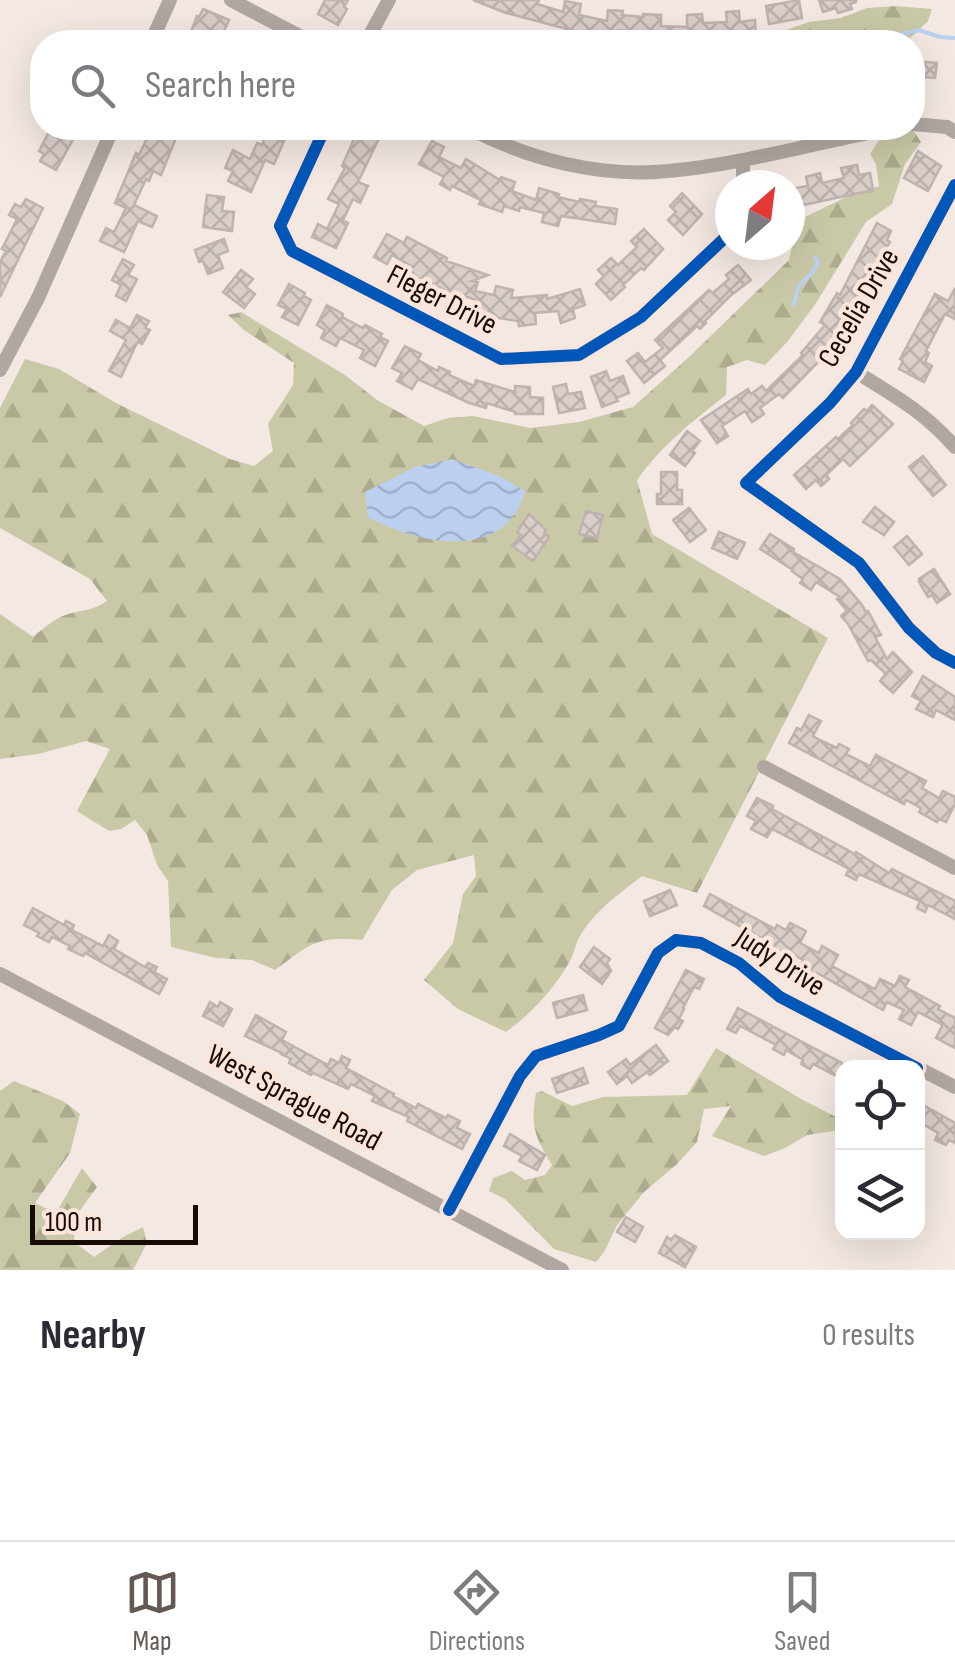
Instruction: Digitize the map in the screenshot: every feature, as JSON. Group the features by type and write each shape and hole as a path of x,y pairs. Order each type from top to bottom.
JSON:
{"street":[{"path":"156,30 170,0"},
{"path":"231,0 288,30"},
{"path":"373,30 389,0"},
{"path":"925,125 947,127 955,132"},
{"path":"0,370 38,298 108,140"},
{"name":"Fleger Drive","path":"320,140 280,226 292,251 501,359 579,355 642,317 715,247"},
{"path":"493,140 545,159 600,170 665,172 836,140"},
{"path":"743,160 743,170"},
{"name":"Cecelia Drive","path":"955,185 856,372 830,403 746,483 860,563 909,628 936,653 955,663"},
{"path":"856,372 908,403 955,447"},
{"path":"764,767 955,868"},
{"name":"Judy Drive","path":"449,1210 520,1076 536,1056 620,1026 658,953 676,940 714,949 738,962 780,997 902,1060"},
{"name":"West Sprague Road","path":"0,974 562,1270"},
{"name":"Judy Drive","path":"925,1072 955,1087"}],"green space":[{"path":"867,8 932,9 928,21 919,30 786,30 841,18"},
{"path":"879,140 921,142 905,164 892,204 866,222 788,341 765,365 747,360 727,367 726,395 667,445 637,480 652,534 828,638 697,893 642,876 592,920 557,981 506,1032 458,1009 424,980 453,943 463,894 476,876 474,855 417,870 392,890 362,940 315,943 275,970 252,960 216,958 171,947 168,881 157,865 147,835 135,820 109,831 77,811 110,749 86,741 0,759 0,614 33,637 59,618 107,601 90,579 0,528 0,408 25,359 59,369 116,403 230,459 254,466 273,451 268,424 293,385 294,363 228,315 241,312 424,426 448,418 473,416 530,428 579,422 633,407 789,260 805,260 805,217 879,186 876,164 870,154"},
{"path":"716,1048 835,1116 835,1130 807,1135 764,1156 712,1136 731,1106 704,1109 697,1142 644,1192 617,1225 596,1262 554,1249 505,1199 489,1191 493,1178 512,1171 525,1180 545,1175 552,1165 535,1131 536,1093 542,1091 572,1106 603,1097 687,1095"},
{"path":"14,1081 63,1101 80,1114 70,1153 35,1203 56,1213 82,1168 97,1187 76,1216 74,1242 94,1257 143,1227 147,1243 133,1270 0,1270 0,1091"}],"water":[{"path":"453,459 501,477 525,491 515,514 499,529 480,538 434,540 368,517 365,492 415,467"}],"building":[{"path":"325,0 348,0 338,25 318,14"},
{"path":"473,0 539,0 537,4 563,12 565,1 581,4 579,15 607,21 608,10 643,17 661,15 661,26 687,27 687,15 702,14 703,23 727,22 726,12 739,11 740,22 755,20 756,30 571,30"},
{"path":"799,0 802,18 769,24 766,6"},
{"path":"819,0 856,2 850,4 852,9 838,13 836,8 823,12"},
{"path":"203,9 229,20 224,30 192,30"},
{"path":"925,62 937,63 935,78 925,77"},
{"path":"45,140 73,140 56,170 40,161 44,154 39,151"},
{"path":"146,140 175,140 161,175 153,171 134,205 157,216 152,227 138,221 124,252 100,241 106,228 114,232 126,208 115,203 136,153 139,155"},
{"path":"264,140 284,140 274,164 265,160 251,192 228,181 233,171 225,168 233,150 250,159 257,143 262,145"},
{"path":"354,140 378,140 358,182 368,186 360,203 353,199 343,220 348,223 336,248 312,237 318,224 327,229 339,204 328,199 345,168 342,166"},
{"path":"432,141 444,147 439,157 461,168 466,159 500,180 501,177 515,182 512,191 536,200 539,188 559,194 558,197 617,209 615,224 561,216 558,226 542,222 544,213 504,206 502,212 479,204 481,200 440,184 444,177 419,164"},
{"path":"918,151 941,166 928,191 904,178"},
{"path":"857,165 859,175 870,173 873,190 805,205 806,177 820,173 822,183 844,178 841,168"},
{"path":"682,193 702,214 683,235 668,220 676,212 670,206"},
{"path":"207,195 224,197 222,211 234,212 232,231 203,227"},
{"path":"26,199 43,208 0,297 0,262 6,251 2,249 17,219 9,215 15,204 21,207"},
{"path":"877,223 891,231 887,240 890,242 866,280 869,282 862,294 859,292 844,316 849,319 826,349 829,351 783,398 779,394 760,408 764,414 752,422 745,411 722,426 728,436 717,443 701,420 748,389 751,394 762,386 766,391 803,355 825,325 820,322 837,293 840,295"},
{"path":"644,229 663,249 611,300 596,284 604,276 598,270 611,258 618,265 637,247 631,241"},
{"path":"387,234 404,243 407,237 447,258 446,261 488,275 472,281 478,282 475,291 494,295 496,286 513,290 511,298 547,295 547,299 580,289 585,305 573,309 575,318 561,323 558,311 535,313 536,324 519,326 518,321 479,315 482,302 464,296 461,302 442,296 444,290 425,279 422,285 405,276 411,266 392,255 387,264 374,257"},
{"path":"224,239 228,251 218,255 223,268 208,274 195,250"},
{"path":"123,259 134,265 128,275 137,279 126,301 116,296 121,285 112,280"},
{"path":"738,265 751,280 730,296 700,329 697,326 660,360 665,366 644,383 627,361 638,353 645,362 663,348 655,340 709,290 713,293 729,279 726,275"},
{"path":"241,270 253,279 246,287 255,294 244,308 223,292"},
{"path":"289,284 311,300 298,325 282,317 287,309 278,305"},
{"path":"955,288 955,319 945,314 926,351 929,353 925,362 932,366 924,382 899,369 903,361 900,359 935,294 948,301"},
{"path":"327,305 388,341 375,366 360,358 364,350 340,338 336,346 321,338 325,330 317,325"},
{"path":"137,315 149,321 145,328 150,330 142,344 136,345 121,377 109,371 126,340 110,331 116,320 130,328"},
{"path":"405,346 421,354 418,360 474,386 476,380 515,392 515,386 530,387 530,397 543,398 543,414 515,414 487,403 486,408 418,379 412,389 397,381 402,373 392,368"},
{"path":"606,371 610,381 623,376 629,393 602,407 591,377"},
{"path":"566,384 568,394 581,392 585,408 559,413 553,387"},
{"path":"872,405 893,424 850,466 843,459 826,475 829,479 821,486 816,480 806,489 794,475"},
{"path":"687,431 700,441 685,466 670,455"},
{"path":"923,456 946,485 933,496 909,467"},
{"path":"661,472 677,472 682,504 657,504"},
{"path":"875,507 894,522 884,535 863,522"},
{"path":"689,508 706,530 690,542 673,520"},
{"path":"586,511 603,515 597,538 579,534"},
{"path":"529,514 549,537 533,561 512,546"},
{"path":"719,532 745,543 737,559 712,548"},
{"path":"770,534 840,579 868,611 881,635 875,637 887,659 893,652 912,672 893,693 880,681 886,674 868,661 841,616 847,611 837,599 840,597 816,582 811,590 800,583 803,579 793,570 760,549"},
{"path":"907,536 922,554 909,565 894,547"},
{"path":"934,569 950,594 937,603 919,582"},
{"path":"923,676 955,697 955,720 936,710 933,717 916,709 921,701 912,696"},
{"path":"809,715 821,721 813,736 820,740 849,749 846,754 870,766 876,755 926,781 922,788 939,798 943,791 955,797 946,822 937,822 919,812 921,808 906,800 904,804 789,743"},
{"path":"757,798 889,873 892,869 955,901 955,919 928,905 925,912 917,908 920,901 859,874 856,880 846,875 849,869 772,829 767,837 751,829 756,821 747,816"},
{"path":"670,890 677,905 650,916 644,901"},
{"path":"710,894 775,929 777,925 786,930 790,923 806,931 800,943 819,953 822,946 838,955 832,966 875,989 880,979 895,986 900,976 909,980 905,987 955,1018 955,1048 936,1038 941,1024 918,1012 911,1025 899,1019 904,1010 887,1002 883,1010 817,973 816,976 800,968 803,960 767,945 768,942 704,906"},
{"path":"33,908 64,925 66,921 74,925 72,930 103,946 109,935 118,941 114,949 145,967 148,963 157,967 154,972 167,979 159,994 85,953 83,956 68,949 70,946 52,937 49,942 37,936 39,933 24,925"},
{"path":"594,947 610,959 607,963 611,971 602,984 580,967"},
{"path":"686,970 704,979 699,989 694,987 683,1008 679,1019 683,1021 678,1029 675,1027 668,1035 655,1028"},
{"path":"583,995 587,1010 557,1018 553,1003"},
{"path":"210,1002 218,1007 220,1002 232,1009 223,1026 203,1016"},
{"path":"738,1008 836,1060 835,1075 813,1064 810,1069 801,1064 803,1060 786,1050 784,1055 773,1049 776,1045 740,1026 736,1033 727,1029"},
{"path":"256,1015 286,1032 282,1040 328,1065 331,1059 339,1063 342,1056 350,1060 346,1068 393,1096 416,1108 418,1104 460,1121 457,1128 470,1134 462,1149 407,1121 409,1117 372,1101 375,1096 351,1084 348,1089 311,1075 289,1063 291,1059 282,1053 245,1036"},
{"path":"656,1045 668,1061 650,1075 647,1072 632,1083 627,1076 617,1084 608,1072 626,1059 630,1065"},
{"path":"583,1068 588,1083 557,1093 552,1079"},
{"path":"925,1106 955,1123 955,1143 949,1140 946,1145 935,1140 938,1133 925,1125"},
{"path":"510,1134 545,1155 537,1170 519,1161 522,1156 504,1146"},
{"path":"626,1217 643,1227 635,1242 617,1232"},
{"path":"675,1235 696,1247 685,1267 659,1253 667,1237 671,1240"}],"waterway":[{"path":"925,32 955,38"},
{"path":"794,305 798,287 818,262 815,257"}],"cycle path":[{"path":"319,140 280,226 292,251 501,359 579,355 641,317 715,247"},
{"path":"955,185 856,372 830,403 746,483 859,563 909,628 936,653 955,663"},
{"path":"449,1210 520,1076 536,1056 619,1026 658,953 676,940 701,943 739,963 780,997 902,1060"}]}
